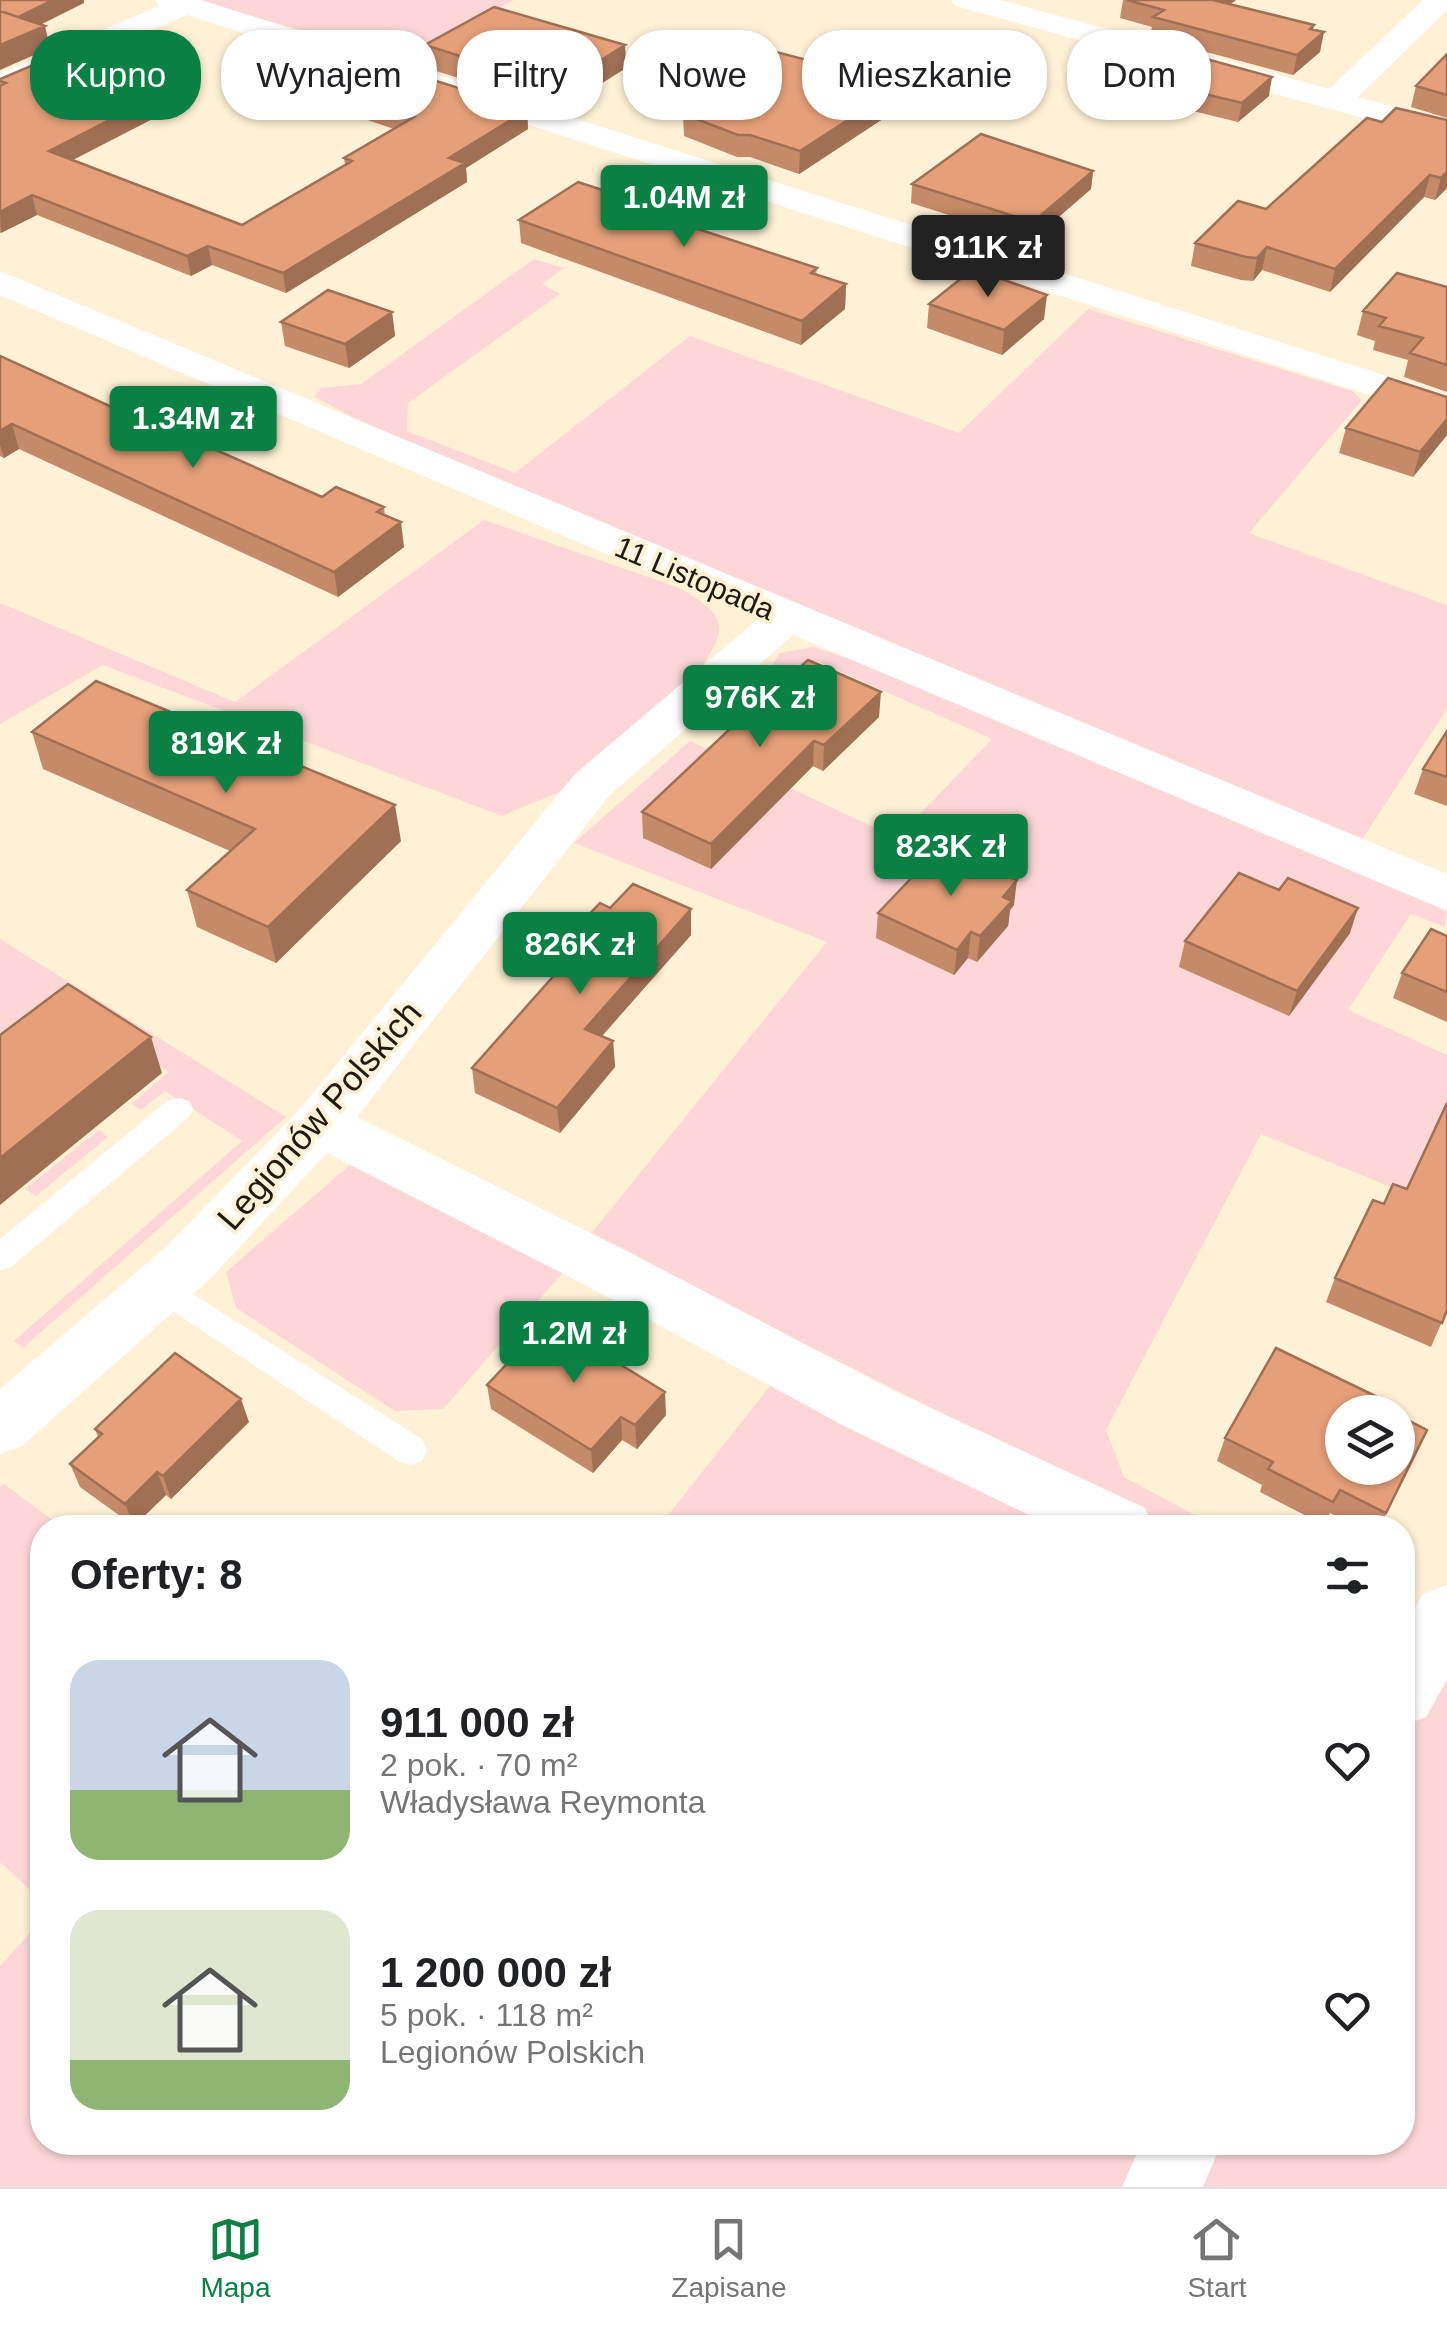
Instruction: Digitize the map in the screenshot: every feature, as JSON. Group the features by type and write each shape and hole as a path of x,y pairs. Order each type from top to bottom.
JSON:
{"street":[{"path":"966,0 1447,131"},
{"path":"1335,100 1440,0"},
{"path":"0,86 178,2 1447,408"},
{"name":"11 Listopada","path":"0,282 1447,894"},
{"name":"Legionów Polskich","path":"7,1409 160,1287 320,1124 592,785 787,617"},
{"path":"320,1124 610,1270 866,1407 1094,1515"},
{"path":"1416,1684 1447,1616"},
{"path":"1162,2187 1177,2155"}],"lane":[{"path":"0,1258 178,1109"},
{"path":"160,1287 410,1450"}],"shaded area":[{"path":"196,0 514,0 437,44 437,30 300,30"},
{"path":"534,259 564,268 542,284 560,294 408,403 407,431 515,473 690,336 959,433 1088,309 1352,391 1362,400 1249,533 1447,605 1447,709 1358,846 373,428 315,397 321,388 361,384"},
{"path":"484,520 677,587 704,603 718,620 717,639 701,667 562,791 502,816 103,665 0,724 0,603 235,702"},
{"path":"814,647 870,666 1447,910 1445,927 1411,914 1348,1010 1447,1055 1447,1210 1261,1134 1106,1430 1124,1477 1195,1515 1145,1515 589,1236 827,942 574,843 690,741 897,838 992,739 819,662 772,667 779,653"},
{"path":"0,939 286,1117 23,1348 14,1341 242,1141 165,1091 141,1110 131,1104 169,1072 81,1016 0,1077"},
{"path":"99,1130 108,1137 36,1196 25,1189"},
{"path":"359,1157 567,1268 443,1409 395,1411 236,1308 226,1272"},
{"path":"773,1382 1049,1515 668,1515"},
{"path":"4,1484 46,1515 30,1515 30,1890 0,1862 0,1487"},
{"path":"1447,1636 1447,2187 0,2187 0,1966 30,1933 30,2155 1415,2155 1415,1648"}],"building":[{"path":"0,0 53,0 18,17 0,11"},
{"path":"1127,0 1213,0 1314,25 1310,29 1324,32 1297,55 1153,17 1164,10"},
{"path":"494,7 573,30 457,30 457,55 437,49 437,38"},
{"path":"0,11 45,26 30,30 0,45"},
{"path":"603,39 623,46 603,59"},
{"path":"782,54 802,59 802,120 848,120 800,151 699,120 782,120"},
{"path":"1447,54 1447,95 1416,86"},
{"path":"1211,60 1272,77 1242,103 1211,96"},
{"path":"30,66 30,120 109,120 49,151 242,225 352,161 344,158 409,120 437,120 437,81 457,88 457,120 511,120 449,158 465,163 283,273 208,246 187,256 32,195 0,212 0,86 6,83 0,79"},
{"path":"1396,108 1447,120 1447,172 1441,178 1430,175 1335,269 1267,247 1257,258 1195,243 1238,201 1266,209 1367,118 1382,122"},
{"path":"981,134 1093,171 1033,222 912,184"},
{"path":"578,182 672,213 664,218 817,268 811,273 846,284 802,321 519,220"},
{"path":"973,269 1047,295 1004,330 929,304"},
{"path":"1397,273 1447,287 1447,365 1410,353 1423,338 1379,326 1386,318 1363,311"},
{"path":"328,290 392,312 345,344 281,322"},
{"path":"0,356 322,497 336,487 384,507 377,512 401,522 334,572 12,424 0,431"},
{"path":"1388,378 1447,397 1447,419 1420,452 1346,428"},
{"path":"808,660 881,692 824,745 814,741 711,844 642,812 786,676"},
{"path":"96,681 395,805 268,927 187,890 255,829 32,732"},
{"path":"1447,731 1447,777 1423,769"},
{"path":"941,847 1017,880 1003,897 1012,901 980,936 971,932 957,950 878,913"},
{"path":"1239,873 1279,890 1288,878 1358,908 1297,991 1185,941"},
{"path":"633,884 691,909 585,1029 613,1041 557,1108 472,1068 565,963 549,956 600,903 610,908"},
{"path":"1431,929 1447,936 1447,992 1402,973"},
{"path":"68,984 151,1037 0,1158 0,1035"},
{"path":"1447,1103 1447,1310 1442,1323 1335,1278 1373,1200 1384,1204 1393,1184 1407,1189"},
{"path":"548,1320 665,1392 635,1425 621,1417 591,1450 487,1385"},
{"path":"1276,1348 1373,1395 1325,1395 1325,1485 1400,1485 1386,1513 1340,1490 1333,1502 1268,1469 1273,1462 1225,1438"},
{"path":"175,1353 241,1399 163,1476 157,1472 125,1504 70,1464 102,1434 95,1429"},
{"path":"1415,1424 1427,1430 1415,1454"}]}
